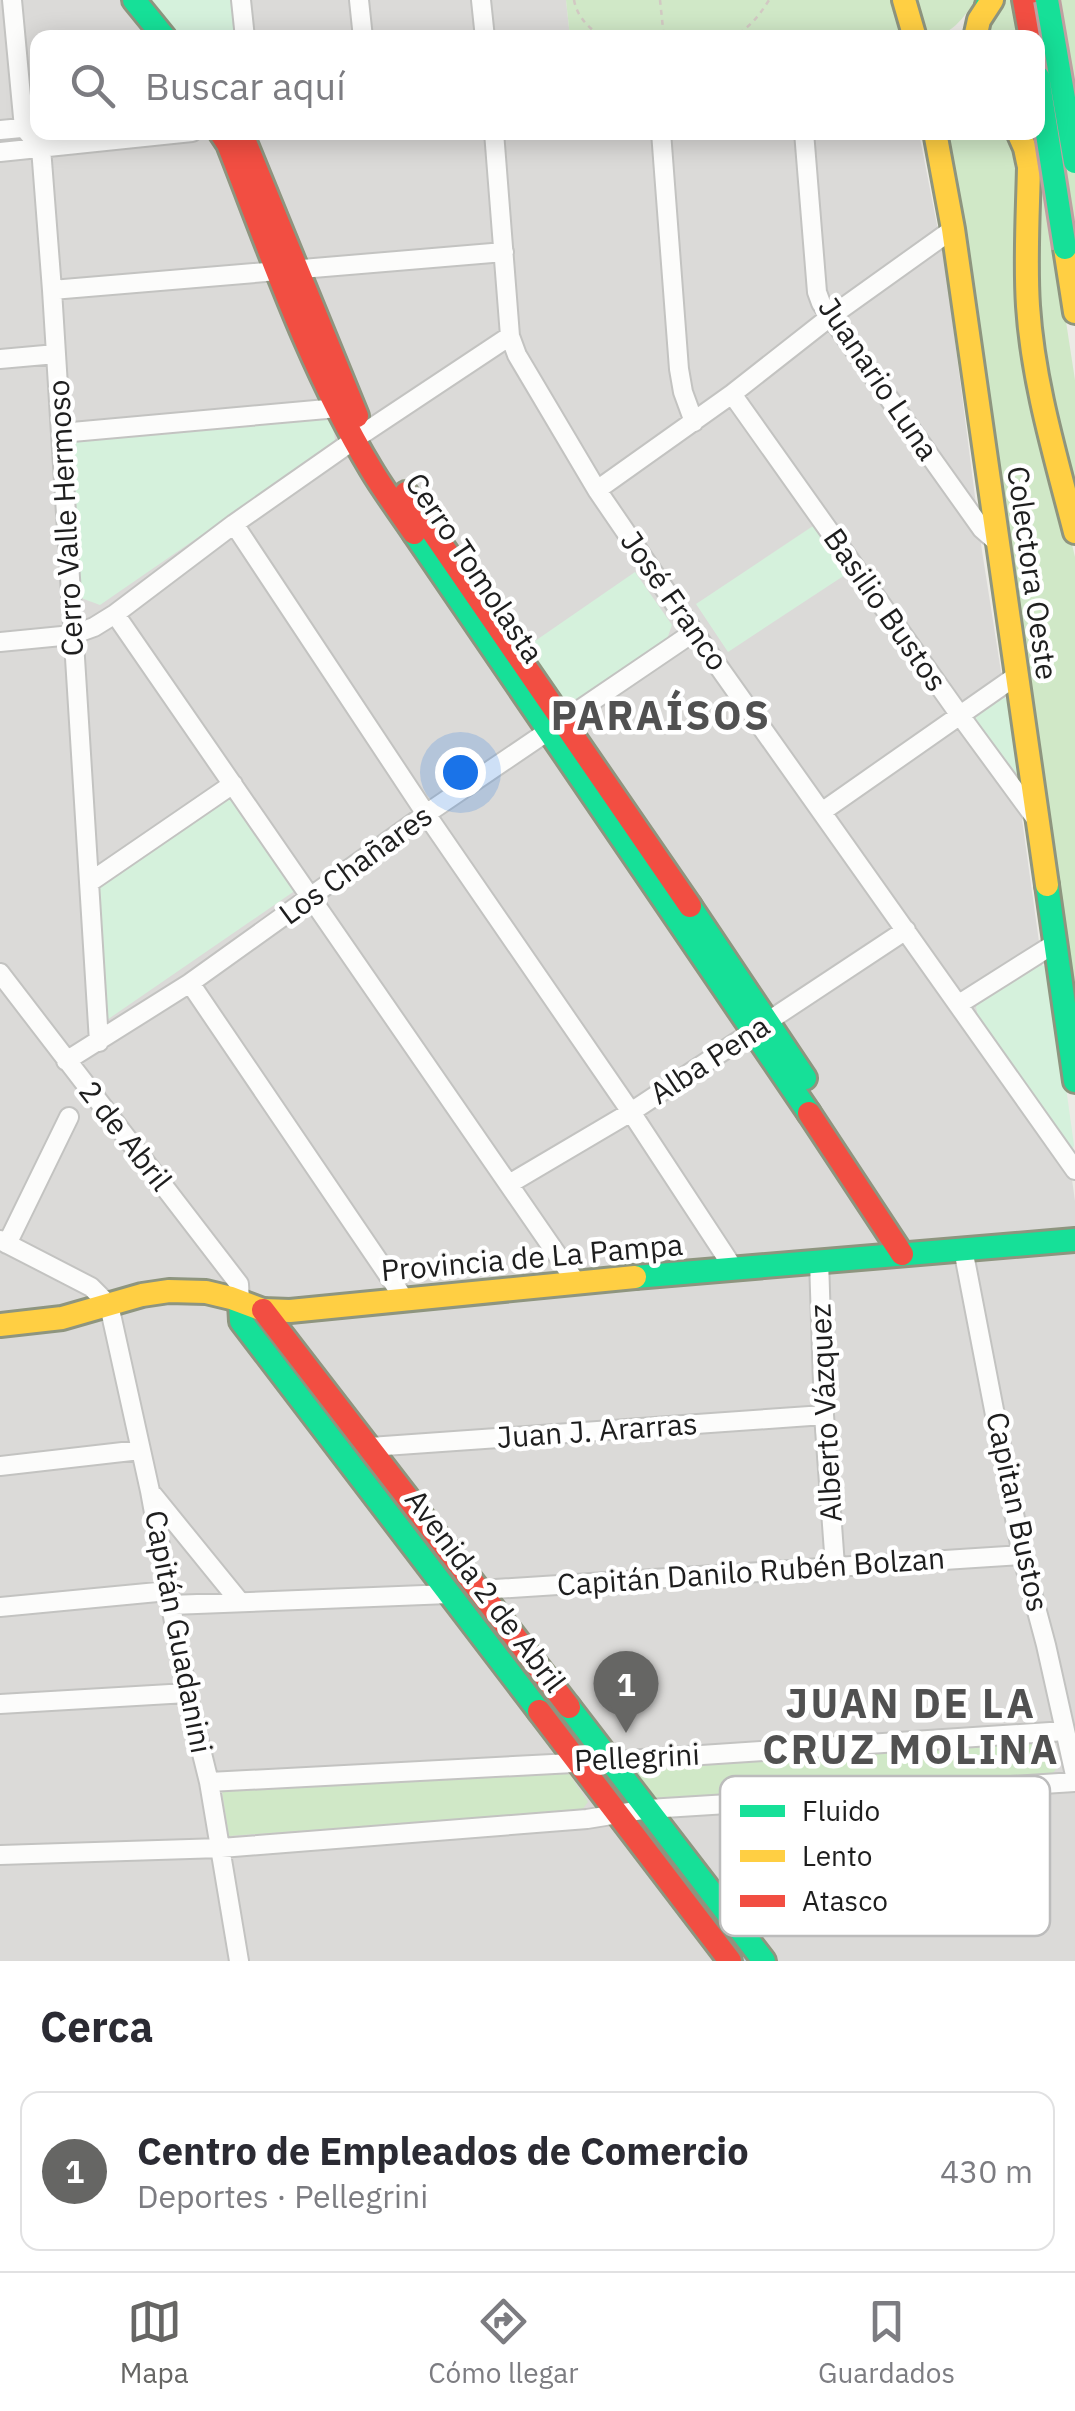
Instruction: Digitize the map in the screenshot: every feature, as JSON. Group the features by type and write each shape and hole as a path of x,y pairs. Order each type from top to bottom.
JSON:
{"main road":[{"path":"116,0 140,30"},
{"path":"134,0 158,30"},
{"path":"904,0 913,30"},
{"path":"1024,0 1030,30"},
{"path":"1047,0 1075,162"},
{"path":"965,30 984,12"},
{"path":"1045,125 1075,122"},
{"path":"1045,123 1075,312"},
{"name":"Cerro Tomolasta","path":"225,140 287,269 359,436 762,1026 910,1254"},
{"name":"Cerro Tomolasta","path":"244,140 287,269"},
{"name":"Colectora Oeste","path":"936,140 953,229 1075,1081"},
{"path":"1021,140 1030,166 1026,238 1030,327 1039,384 1075,532"},
{"name":"Provincia de La Pampa","path":"0,1325 62,1318 169,1291 206,1292 263,1310 290,1311 819,1260 1075,1240"},
{"name":"Avenida 2 de Abril","path":"240,1302 241,1321 730,1961"},
{"name":"Avenida 2 de Abril","path":"263,1310 720,1903"},
{"name":"Avenida 2 de Abril","path":"745,1936 764,1961"}],"street":[{"path":"12,0 30,120"},
{"path":"241,0 244,30"},
{"path":"360,0 363,30"},
{"path":"480,0 483,30"},
{"path":"0,130 30,127"},
{"path":"37,140 41,148"},
{"path":"0,152 116,140"},
{"name":"José Franco","path":"495,140 510,336 516,356 598,490 694,632 1075,1170"},
{"path":"662,140 679,370 694,422"},
{"name":"Juanario Luna","path":"805,140 817,292 830,317 982,529 999,544"},
{"name":"Cerro Valle Hermoso","path":"41,148 99,1042"},
{"path":"598,490 953,229"},
{"path":"52,290 504,252"},
{"path":"0,642 72,635 94,627 359,436 510,336"},
{"path":"0,358 56,354"},
{"name":"Basilio Bustos","path":"732,394 1039,823"},
{"path":"61,433 346,407"},
{"path":"234,524 734,1269"},
{"path":"115,614 576,1282"},
{"name":"Los Chañares","path":"66,1061 190,983 426,814 694,632"},
{"path":"823,812 1016,676"},
{"path":"90,882 233,784"},
{"name":"Alba Pena","path":"509,1184 631,1112 906,930"},
{"path":"958,1004 1054,944"},
{"name":"2 de Abril","path":"0,973 240,1284 240,1302"},
{"path":"190,983 405,1300"},
{"path":"69,1117 4,1242 91,1287 108,1305"},
{"name":"Capitan Bustos","path":"963,1248 1022,1555 1075,1774"},
{"name":"Alberto Vázquez","path":"819,1260 824,1415 835,1566"},
{"name":"Capitán Guadanini","path":"108,1305 150,1491 187,1693 209,1782 238,1961"},
{"name":"Juan J. Ararras","path":"370,1447 824,1415"},
{"path":"0,1466 140,1450"},
{"path":"150,1491 240,1602"},
{"name":"Capitán Danilo Rubén Bolzan","path":"480,1590 1022,1555"},
{"path":"0,1607 170,1598 240,1602 449,1594"},
{"path":"0,1704 187,1693"},
{"name":"Pellegrini","path":"209,1782 1066,1731"},
{"name":"Pellegrini","path":"1050,1784 1075,1782"},
{"name":"Pellegrini","path":"0,1855 221,1848 720,1804"}],"path":[{"path":"574,0 574,6 593,30"},
{"path":"660,0 663,30"},
{"path":"743,30 758,18 769,0"}],"shaded area":[{"path":"0,0 566,0 569,30 30,30 30,140 920,140 946,271 1075,1201 1075,1961 0,1961"}],"green space":[{"path":"143,0 232,0 235,30 170,30"},
{"path":"566,0 895,0 906,30 569,30"},
{"path":"916,0 976,0 950,30 925,30"},
{"path":"1005,0 1075,0 1075,114 1045,116 1045,30 987,30"},
{"path":"1075,130 1075,246 1055,250 1075,380 1075,505 1037,334 1038,140 1045,140 1045,132"},
{"path":"946,140 1011,140 1064,511 1075,557 1075,1040"},
{"path":"321,415 334,433 335,442 329,447 100,605 81,598 73,441"},
{"path":"816,524 848,573 728,652 696,604"},
{"path":"635,572 672,625 667,639 571,704 559,703 522,650"},
{"path":"1000,696 1010,700 1022,778 1015,781 976,727 977,710"},
{"path":"229,795 296,890 104,1022 94,887"},
{"path":"1037,965 1050,972 1072,1151 1065,1151 978,1018 976,1007 980,998"},
{"path":"256,1314 594,1750 578,1751 246,1321"},
{"path":"1046,1740 1055,1745 1059,1765 1053,1773 1006,1776 720,1776 720,1794 649,1799 633,1772 640,1768"},
{"path":"557,1769 568,1772 588,1802 582,1810 229,1836 222,1791"},
{"path":"647,1820 720,1915 720,1932 635,1821"},
{"path":"723,1936 736,1936 755,1961 742,1961"}],"waterway":[{"path":"252,1315 582,1747"},
{"path":"601,1770 626,1804"},
{"path":"639,1821 720,1924"},
{"path":"729,1936 749,1961"}],"traffic: fast":[{"path":"134,0 158,30"},
{"path":"987,5 989,0"},
{"path":"1047,0 1075,162"},
{"path":"1045,121 1065,248"},
{"path":"414,533 809,1113"},
{"path":"1047,885 1075,1081"},
{"path":"690,906 805,1078"},
{"path":"635,1277 1075,1240"},
{"path":"240,1302 241,1321 539,1711"},
{"path":"569,1707 720,1904"},
{"path":"745,1936 764,1961"}],"traffic: slow":[{"path":"904,0 913,30"},
{"path":"977,30 992,0"},
{"path":"936,140 953,229 1047,885"},
{"path":"1022,140 1029,167 1027,271 1031,335 1046,420 1075,532"},
{"path":"1065,248 1075,312"},
{"path":"0,1325 62,1318 169,1291 206,1292 263,1310 290,1311 635,1277"}],"traffic: jam":[{"path":"1024,0 1030,30"},
{"path":"225,140 329,391 371,469 414,533"},
{"path":"244,140 357,416"},
{"path":"406,493 690,906"},
{"path":"809,1113 902,1254"},
{"path":"263,1310 569,1707"},
{"path":"539,1711 730,1961"}],"place":[{"name":"Centro de Empleados de Comercio","path":"626,1733"}],"district":[{"name":"PARAÍSOS","path":"661,716"},
{"name":"JUAN DE LA CRUZ MOLINA","path":"911,1727"}]}
